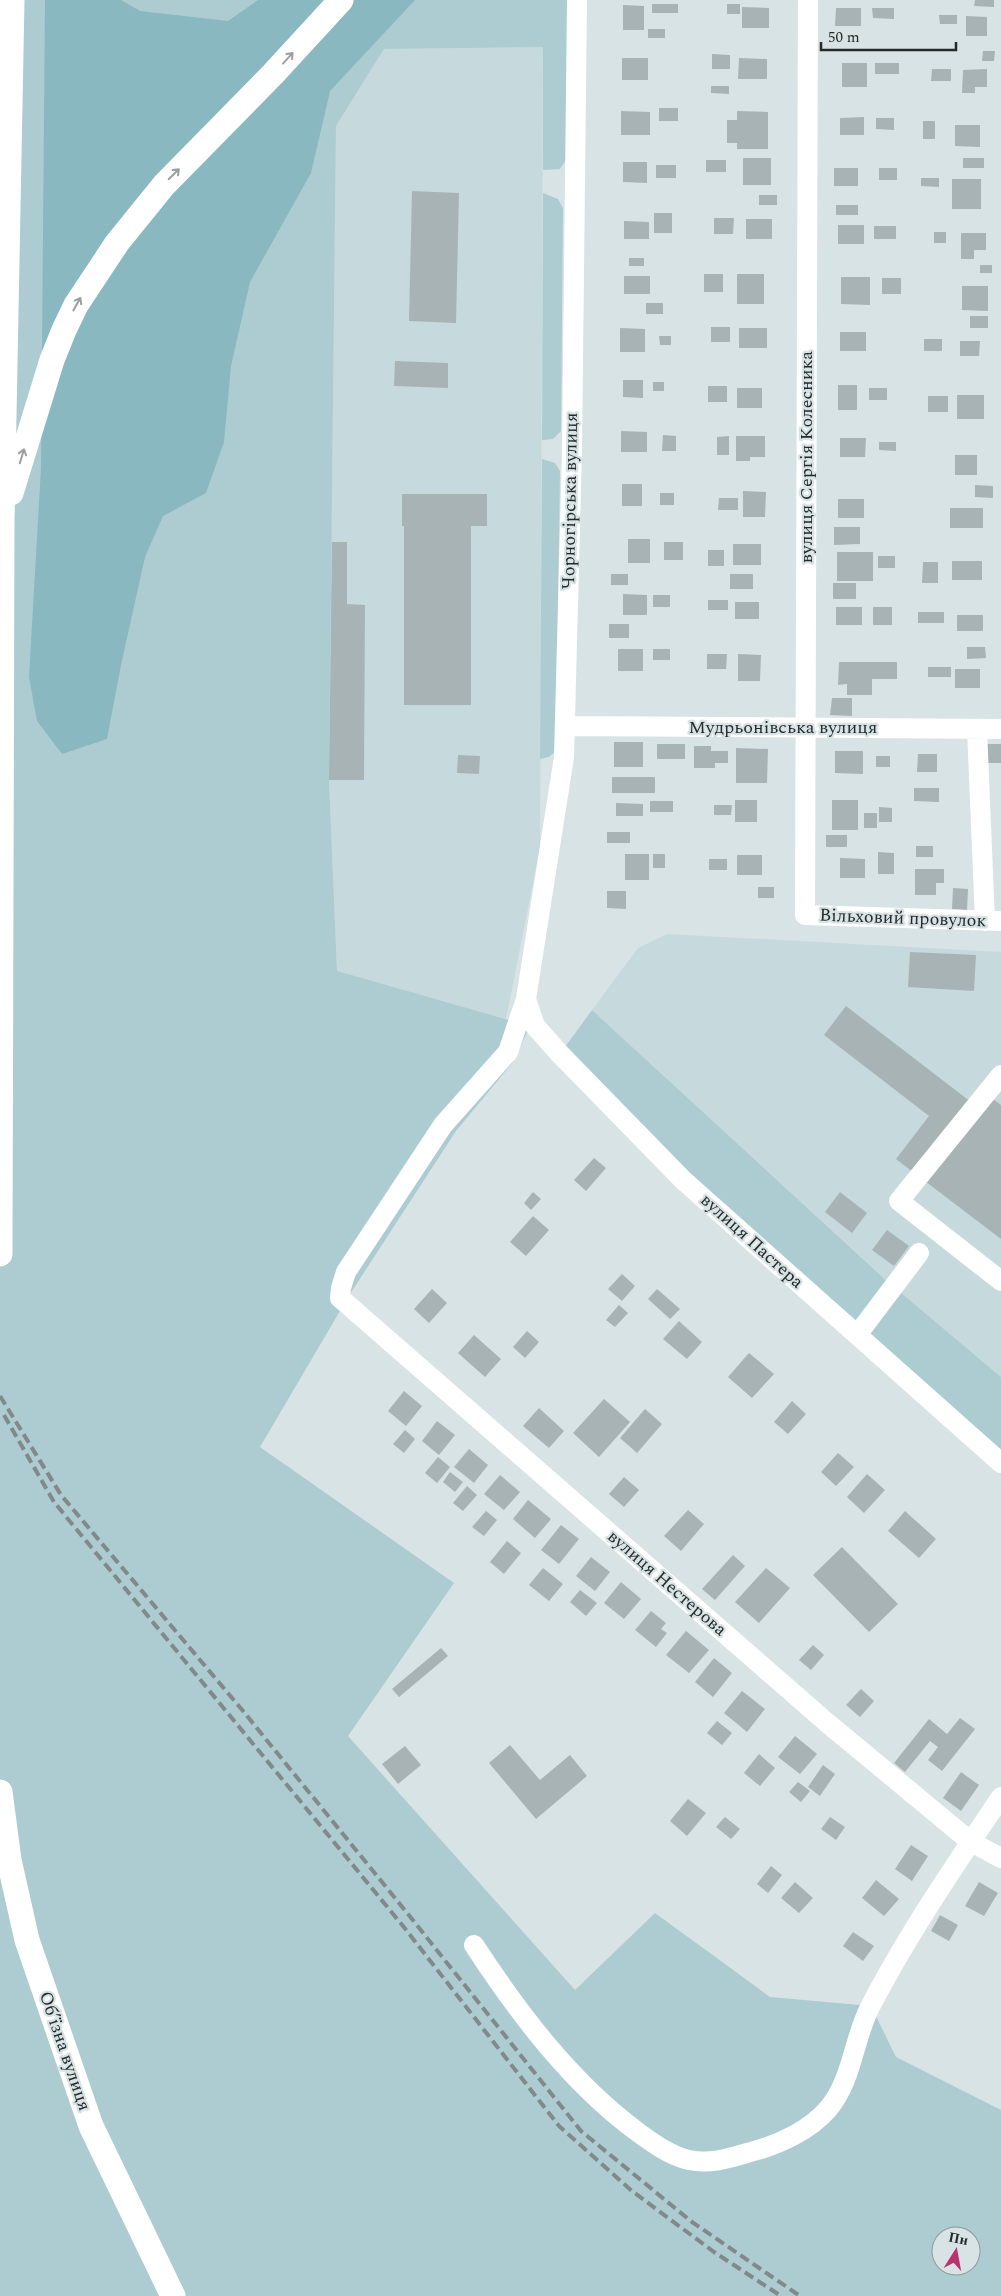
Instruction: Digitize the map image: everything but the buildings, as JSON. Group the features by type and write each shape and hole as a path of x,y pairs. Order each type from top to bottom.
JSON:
{"main road":[{"path":"0,1254 3,340 12,0"},
{"path":"2,520 52,360 76,304 117,243 164,185 273,74 341,0"},
{"name":"Обʼїзна вулиця","path":"0,1792 9,1860 30,1950 91,2126 173,2296"}],"street":[{"name":"Чорногірська вулиця","path":"340,1298 340,1288 346,1272 443,1125 508,1052 526,999 563,762 565,726 572,451 578,0"},
{"name":"вулиця Сергія Колесника","path":"805,915 808,0"},
{"name":"Мудрьонівська вулиця","path":"565,726 1001,729"},
{"path":"977,729 993,921"},
{"name":"Вільховий провулок","path":"805,915 993,921"},
{"name":"вулиця Пастера","path":"526,999 535,1026 683,1180 1001,1463"},
{"path":"1001,1074 899,1201 1001,1281"},
{"path":"857,1335 919,1253"},
{"name":"вулиця Нестерова","path":"340,1298 825,1721 971,1842 1001,1858"},
{"path":"474,1945 499,1983 563,2064 623,2121 658,2147 689,2160 719,2160 764,2148 788,2138 812,2124 828,2108 846,2079 862,2025 871,2006 971,1842 1001,1797"}],"shaded area":[{"path":"0,0 567,0 568,157 560,169 543,170 543,47 384,49 336,126 329,780 337,971 530,1026 513,1062 456,1131 350,1294 260,1447 454,1583 348,1736 575,1990 655,1913 770,1997 871,2006 896,2057 1001,2110 1001,2296 0,2296"},
{"path":"45,0 121,0 140,11 228,21 258,0 415,0 330,91 311,173 250,282 231,366 224,442 206,493 163,516 145,557 107,739 62,754 37,721 29,677 41,468"},
{"path":"543,47 540,848 506,1019 337,972 329,780 336,126 384,49"},
{"path":"543,193 558,199 563,208 561,431 553,439 542,440"},
{"path":"542,459 555,463 560,471 556,751 549,757 540,759"},
{"path":"667,934 1001,952 1001,1377 894,1287 592,1010 638,948"},
{"path":"592,1010 888,1282 856,1323 690,1175 565,1047"},
{"path":"900,1292 1001,1377 1001,1451 868,1332"}],"railway":[{"path":"0,1396 61,1495 243,1711 581,2131 692,2222 800,2296"},
{"path":"4,1415 54,1502 403,1926 559,2126 632,2191 714,2252 781,2296"}]}
